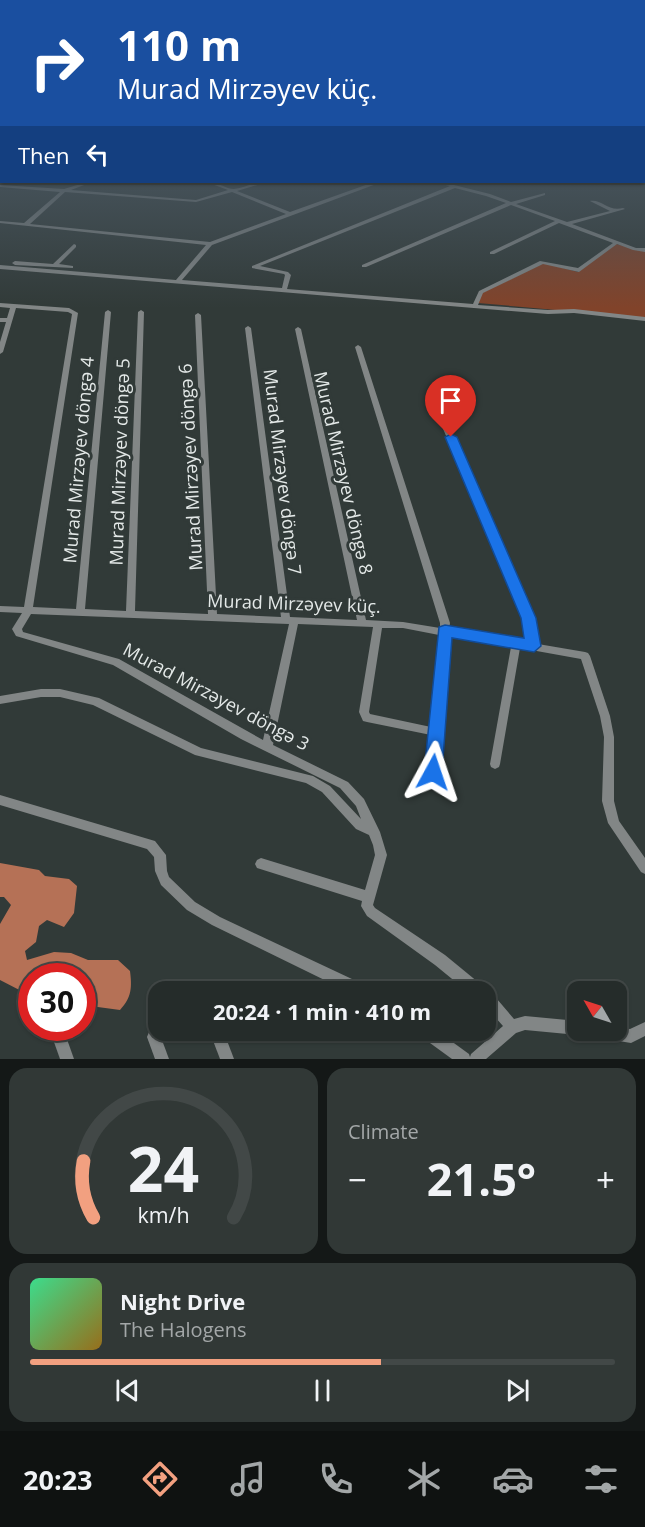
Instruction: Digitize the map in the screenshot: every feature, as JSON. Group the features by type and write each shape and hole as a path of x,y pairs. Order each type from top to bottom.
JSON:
{"street":[{"path":"26,225 43,209"},
{"path":"279,209 290,214"},
{"path":"0,222 210,244 302,209"},
{"path":"284,287 288,275 286,273 254,267 397,209"},
{"path":"364,266 496,209"},
{"path":"525,209 635,249 645,250"},
{"path":"567,224 621,209"},
{"path":"492,253 559,221"},
{"path":"474,305 481,292 542,262 577,271 617,242"},
{"path":"180,279 210,244"},
{"path":"54,266 74,246"},
{"path":"1,264 54,266 180,279"},
{"path":"1,264 284,287 548,312 574,311 645,319"},
{"name":"Murad Mirzəyev döngə 3","path":"0,305 69,310 75,313 28,610 17,629 24,637 116,662 267,747 344,784 360,803 374,832 381,855 368,897"},
{"path":"0,352 14,305"},
{"name":"Murad Mirzəyev döngə 4","path":"80,612 108,312"},
{"name":"Murad Mirzəyev döngə 5","path":"130,614 141,312"},
{"name":"Murad Mirzəyev döngə 6","path":"198,315 213,617"},
{"path":"0,320 9,320"},
{"name":"Murad Mirzəyev döngə 7","path":"248,328 290,620 267,747"},
{"name":"Murad Mirzəyev döngə 8","path":"298,329 362,623"},
{"path":"358,347 445,623 433,772"},
{"path":"442,417 528,618 534,646"},
{"name":"Murad Mirzəyev küç.","path":"0,609 378,624 445,631 585,656 605,716 609,737 608,801 614,823 645,868"},
{"path":"378,624 364,712 367,718 436,732"},
{"path":"495,764 516,643"},
{"path":"0,700 40,693 60,693 95,701 199,752 309,779 326,789 360,825 374,832"},
{"path":"0,800 151,845 160,855 161,871 165,881 191,906 216,921 341,981"},
{"path":"261,864 368,897 367,906 371,912 440,960 466,981"},
{"path":"496,1009 512,1027"},
{"path":"476,1059 512,1027 525,1023 567,1027"},
{"path":"627,1035 631,1036 645,1029"},
{"path":"60,1041 66,1059"},
{"path":"155,1041 162,1059"},
{"path":"220,1041 227,1059"},
{"path":"439,1041 464,1059"}],"shaded area":[{"path":"616,244 645,251 645,318 478,303 482,293 544,263 578,272"},
{"path":"0,863 39,870 45,876 69,879 77,886 74,913 64,927 47,920 39,926 36,942 25,951 27,960 54,952 71,953 88,960 118,960 130,971 131,982 129,996 120,1010 96,1007 96,963 18,963 18,989 0,980 0,924 11,905 4,897 0,897"}],"route":[{"path":"433,772 445,631 534,646 533,631 528,618 451,437"}]}
